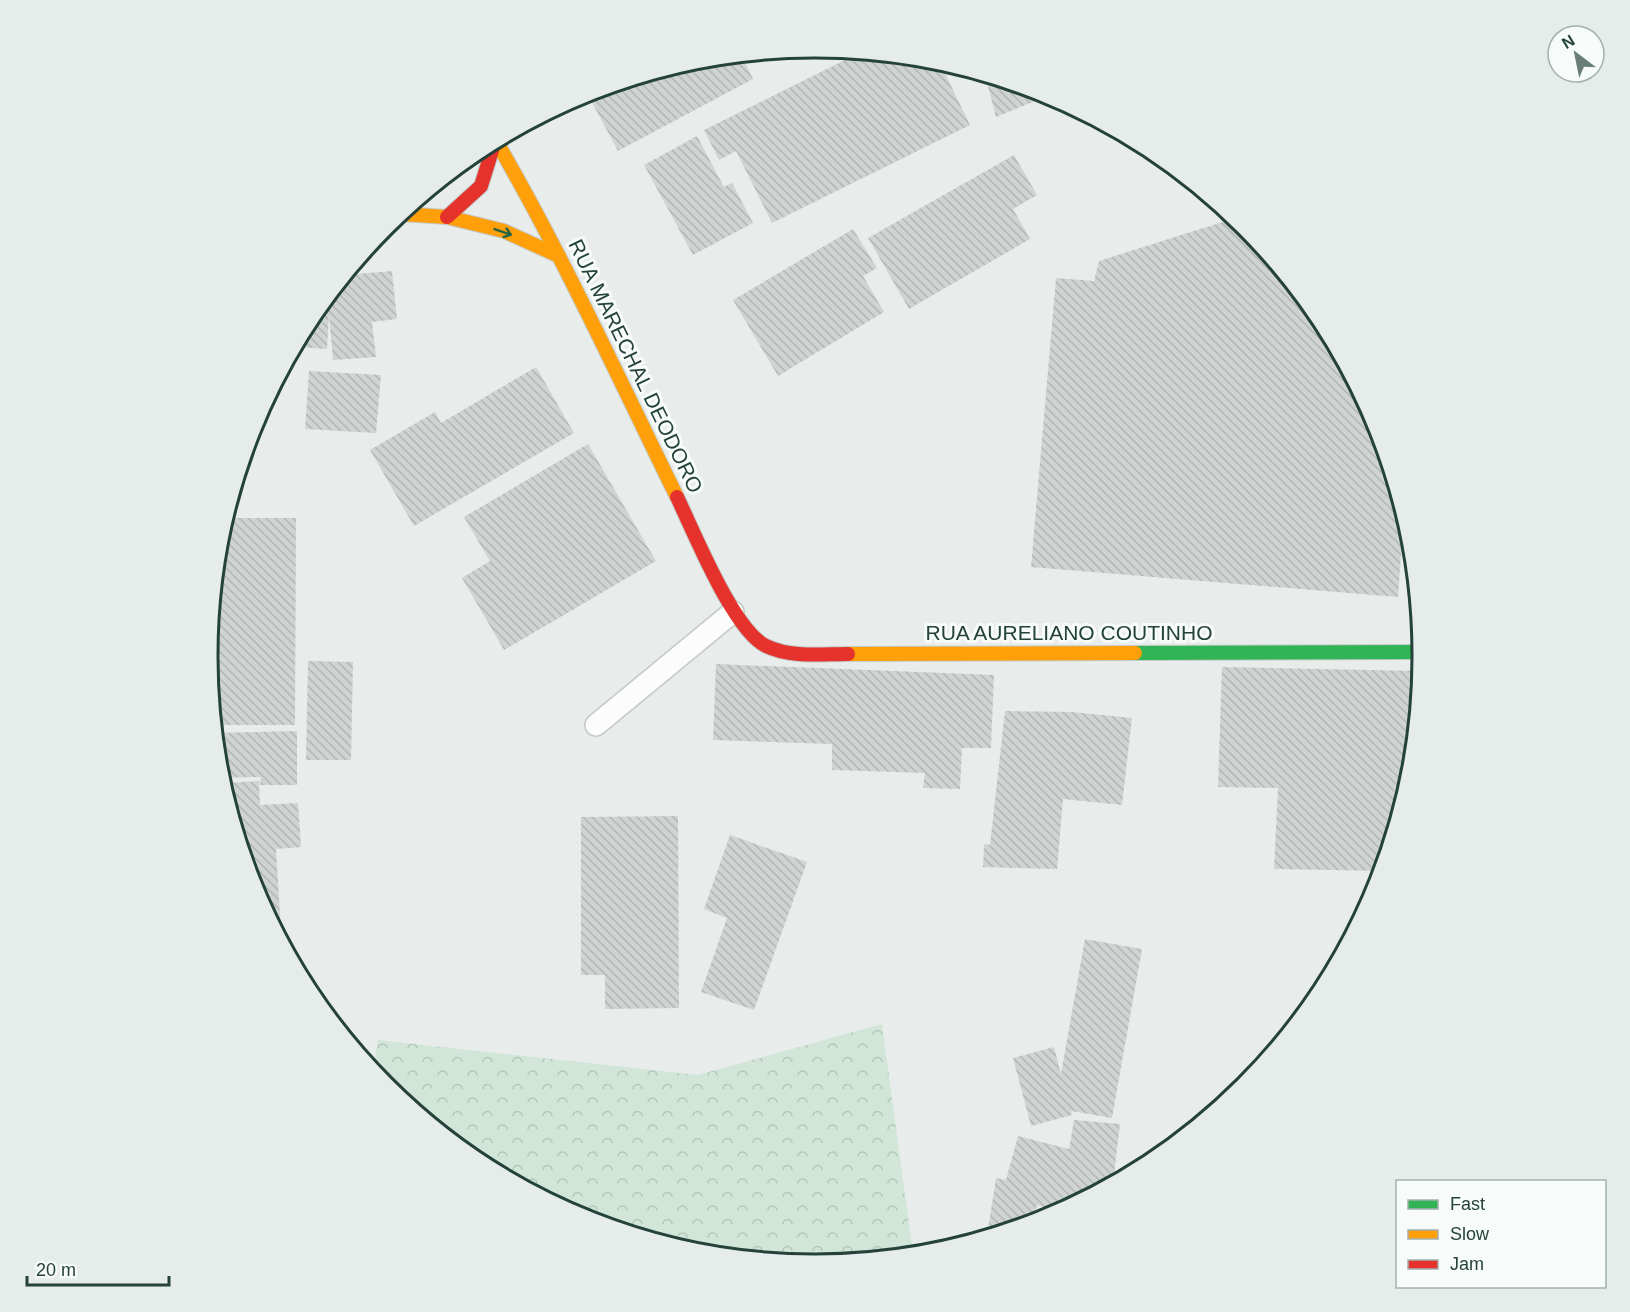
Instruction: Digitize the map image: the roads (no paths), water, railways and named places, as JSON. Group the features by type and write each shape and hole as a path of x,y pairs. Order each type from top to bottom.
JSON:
{"main road":[{"name":"RUA MARECHAL DEODORO","path":"499,149 559,256 733,612"},
{"path":"447,217 481,186 491,154"},
{"path":"413,215 447,217 504,231 559,256"},
{"name":"RUA AURELIANO COUTINHO","path":"733,612 754,640 774,651 799,654 1412,652"}],"lane":[{"path":"596,725 733,612"}]}
